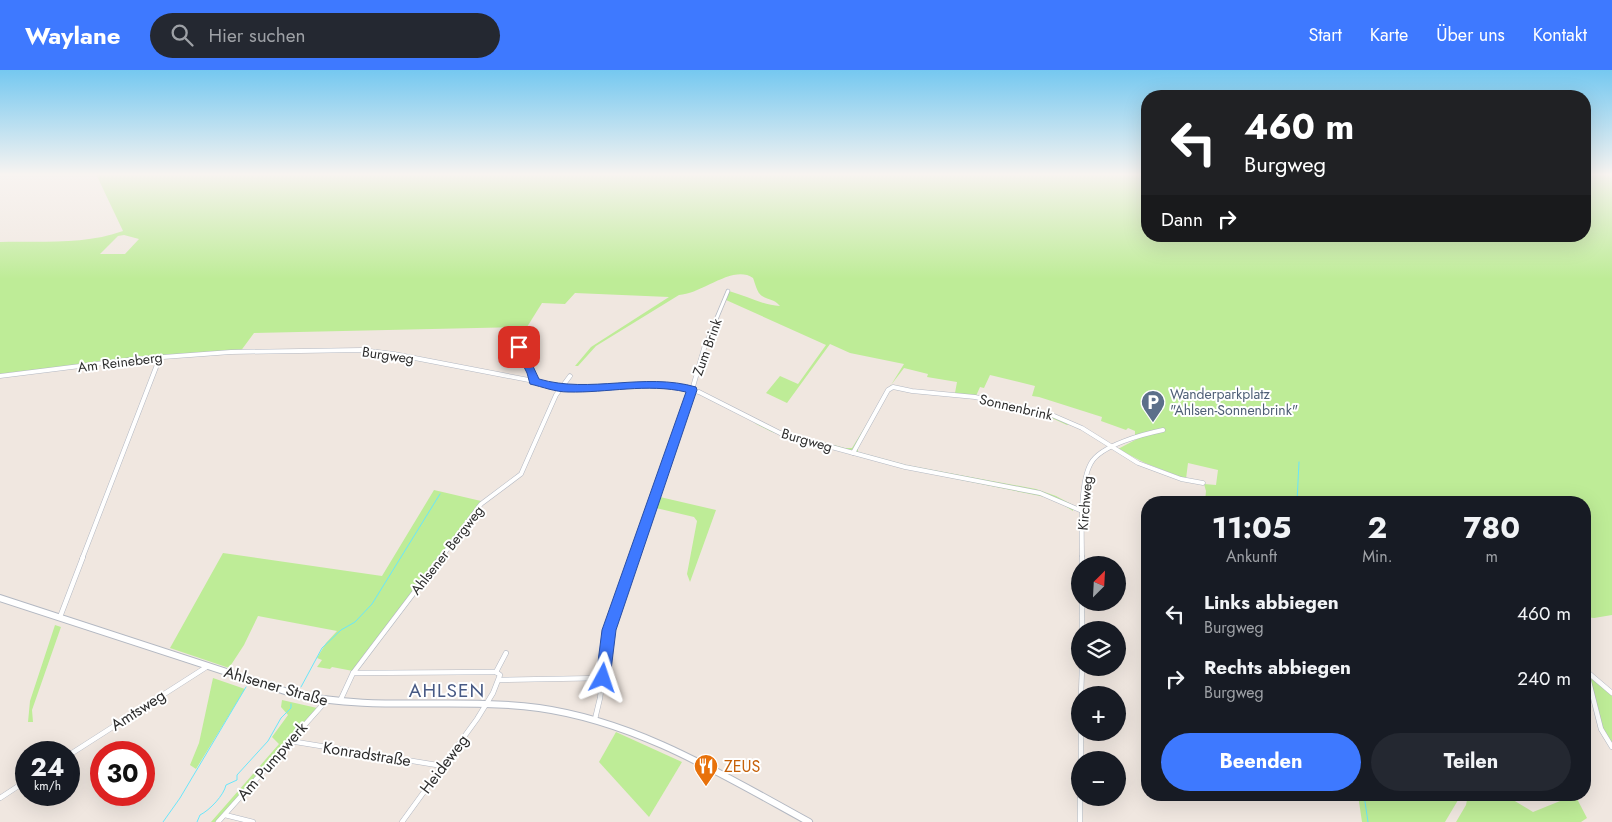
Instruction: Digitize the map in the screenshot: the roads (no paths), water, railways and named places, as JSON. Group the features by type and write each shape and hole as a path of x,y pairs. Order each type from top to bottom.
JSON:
{"main road":[{"name":"Ahlsener Straße","path":"0,598 294,694 326,701 340,703 486,705 536,708 594,719 665,746 743,785 809,822"}],"street":[{"name":"Zum Brink","path":"594,719 603,678 609,630 692,390 704,348 728,291"},
{"path":"506,336 519,347 533,373 534,381"},
{"name":"Burgweg","path":"240,353 374,351 534,381 560,388 634,385 681,387 692,390 780,433 905,467 1040,493 1082,511"},
{"name":"Am Reineberg","path":"0,376 160,357 240,353"},
{"path":"60,617 160,357"},
{"name":"Ahlsener Bergweg","path":"340,703 354,673 481,504 521,474 560,388 570,376"},
{"name":"Sonnenbrink","path":"853,453 888,390 892,387 912,391 969,396 1052,415 1082,428 1138,462 1181,479 1203,483"},
{"name":"Kirchweg","path":"1082,556 1082,511 1087,471 1091,462 1098,455 1113,448 1147,433 1163,430"},
{"path":"496,672 506,653"},
{"name":"Amtsweg","path":"80,748 208,666"},
{"path":"354,673 496,672 500,675 499,680 603,678"},
{"path":"1591,675 1612,693"},
{"name":"Heideweg","path":"402,822 466,736 499,680"},
{"path":"1591,692 1601,729 1612,747"},
{"name":"Am Pumpwerk","path":"218,822 326,701"},
{"name":"Konradstraße","path":"290,741 444,766"},
{"path":"0,798 15,788"},
{"path":"1080,806 1080,822"},
{"path":"224,815 253,822"}],"waterway":[{"path":"1297,496 1299,462"},
{"path":"301,687 322,648 341,630 355,622 372,604 440,494"},
{"path":"163,822 180,798 246,687"},
{"path":"197,822 200,815 220,798 226,785 237,780 237,775 268,741 281,718 291,708 291,704"},
{"path":"1365,801 1368,822"}],"place":[{"name":"Wanderparkplatz \"Ahlsen-Sonnenbrink\"","path":"1153,423"},
{"name":"ZEUS","path":"706,787"}],"district":[{"name":"AHLSEN","path":"447,690"}]}
